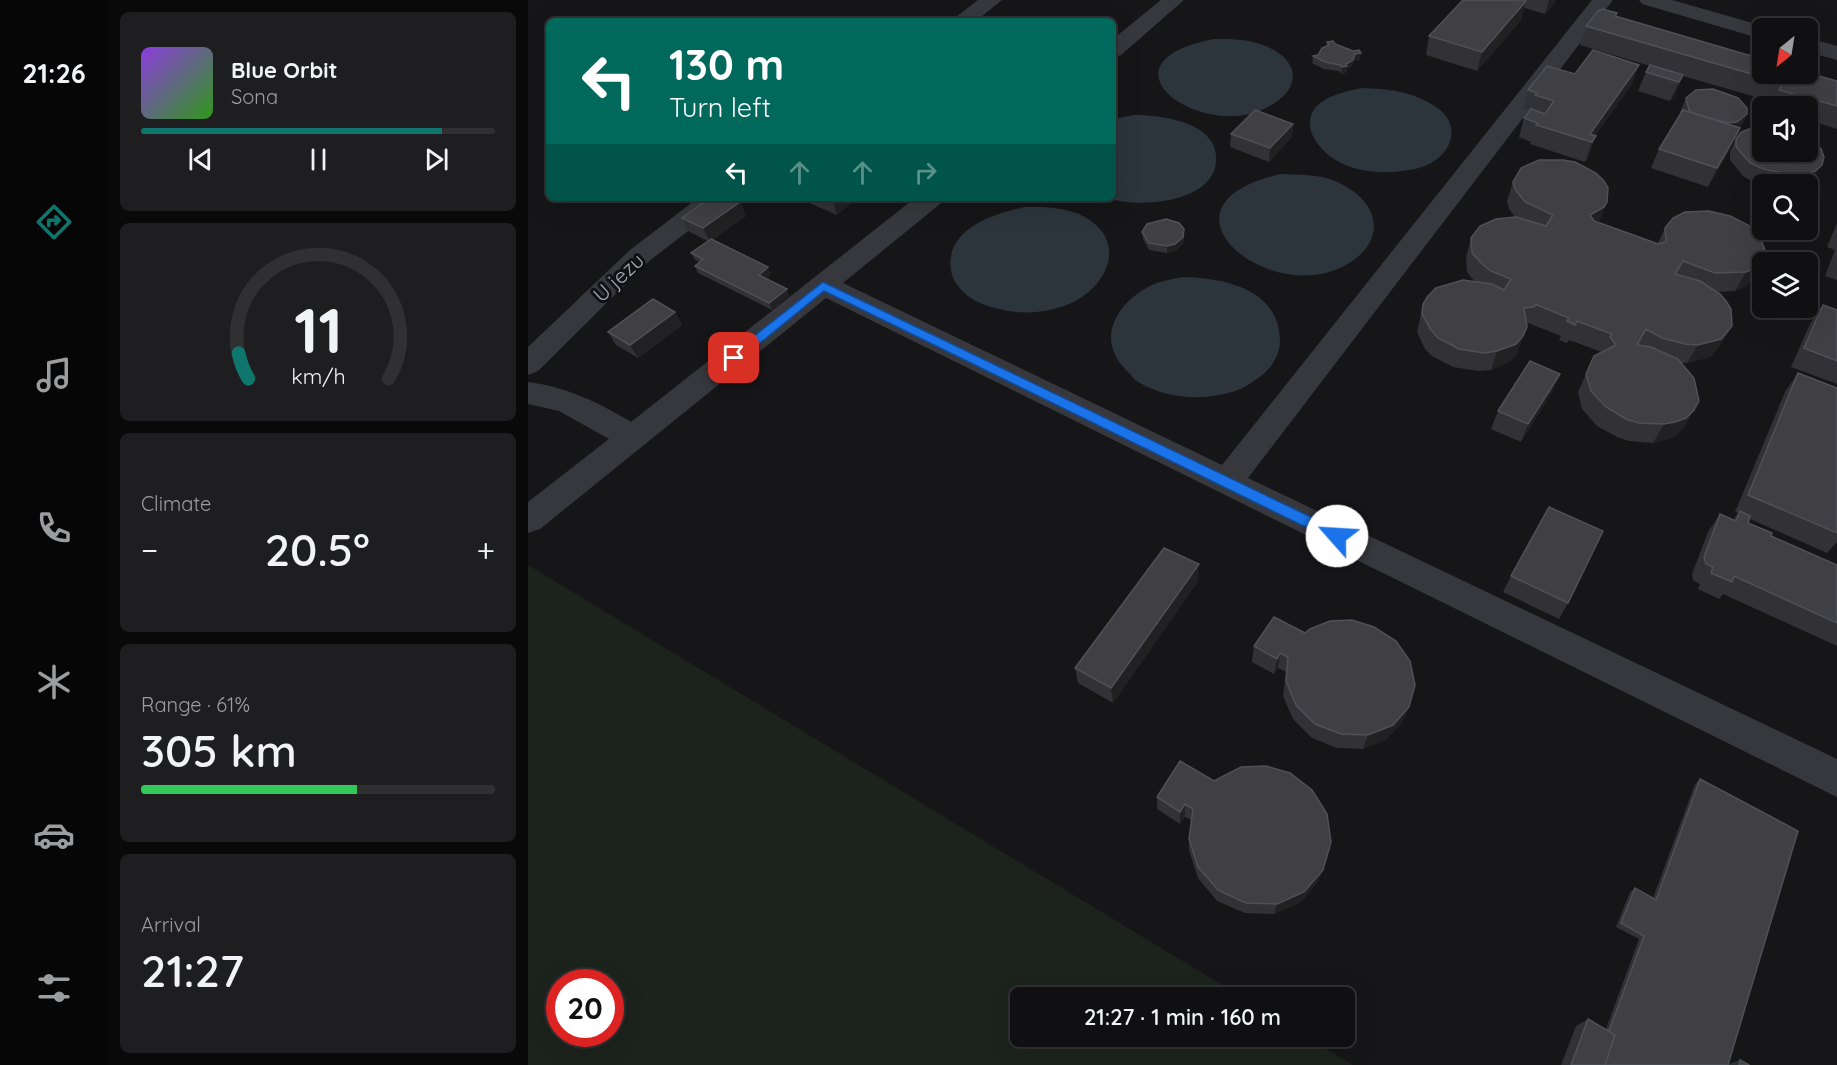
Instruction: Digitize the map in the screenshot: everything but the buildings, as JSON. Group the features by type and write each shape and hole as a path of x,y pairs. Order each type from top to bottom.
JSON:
{"street":[{"path":"966,18 992,0"},
{"path":"1116,48 1174,0"},
{"path":"1227,482 1603,0"},
{"path":"1649,0 1752,29"},
{"path":"1818,48 1837,53"},
{"name":"U jezu","path":"528,364 639,256 710,201"},
{"path":"528,520 927,201"},
{"path":"823,285 1837,779"},
{"path":"528,393 549,396 575,404 631,438"}],"shaded area":[{"path":"1214,39 1254,42 1274,50 1290,65 1293,74 1292,84 1286,93 1264,109 1238,116 1211,114 1187,107 1169,94 1159,79 1161,64 1179,50"},
{"path":"1362,88 1399,92 1416,97 1444,113 1450,123 1452,133 1445,151 1427,165 1396,172 1357,169 1331,157 1312,134 1311,117 1315,109 1328,98"},
{"path":"1134,115 1160,117 1190,125 1202,131 1211,141 1216,153 1215,168 1209,180 1184,196 1168,200 1135,203 1116,200 1116,118"},
{"path":"1281,174 1322,177 1350,189 1370,210 1374,222 1373,234 1368,246 1342,267 1312,275 1281,273 1253,262 1232,246 1220,227 1222,207 1241,188"},
{"path":"1025,207 1046,207 1079,214 1095,224 1105,236 1109,249 1108,263 1102,276 1093,288 1064,306 1032,312 990,307 963,292 952,275 951,260 954,247 961,236 984,220"},
{"path":"1183,277 1232,284 1260,298 1271,310 1278,324 1280,346 1274,361 1265,373 1250,384 1226,394 1188,397 1151,389 1136,381 1127,371 1117,359 1112,346 1111,334 1120,311 1140,292 1152,285"},
{"path":"528,565 1225,987 1010,987 1010,1047 1323,1047 1353,1065 528,1065"}],"route":[{"path":"734,358 823,285 1337,536"}]}
